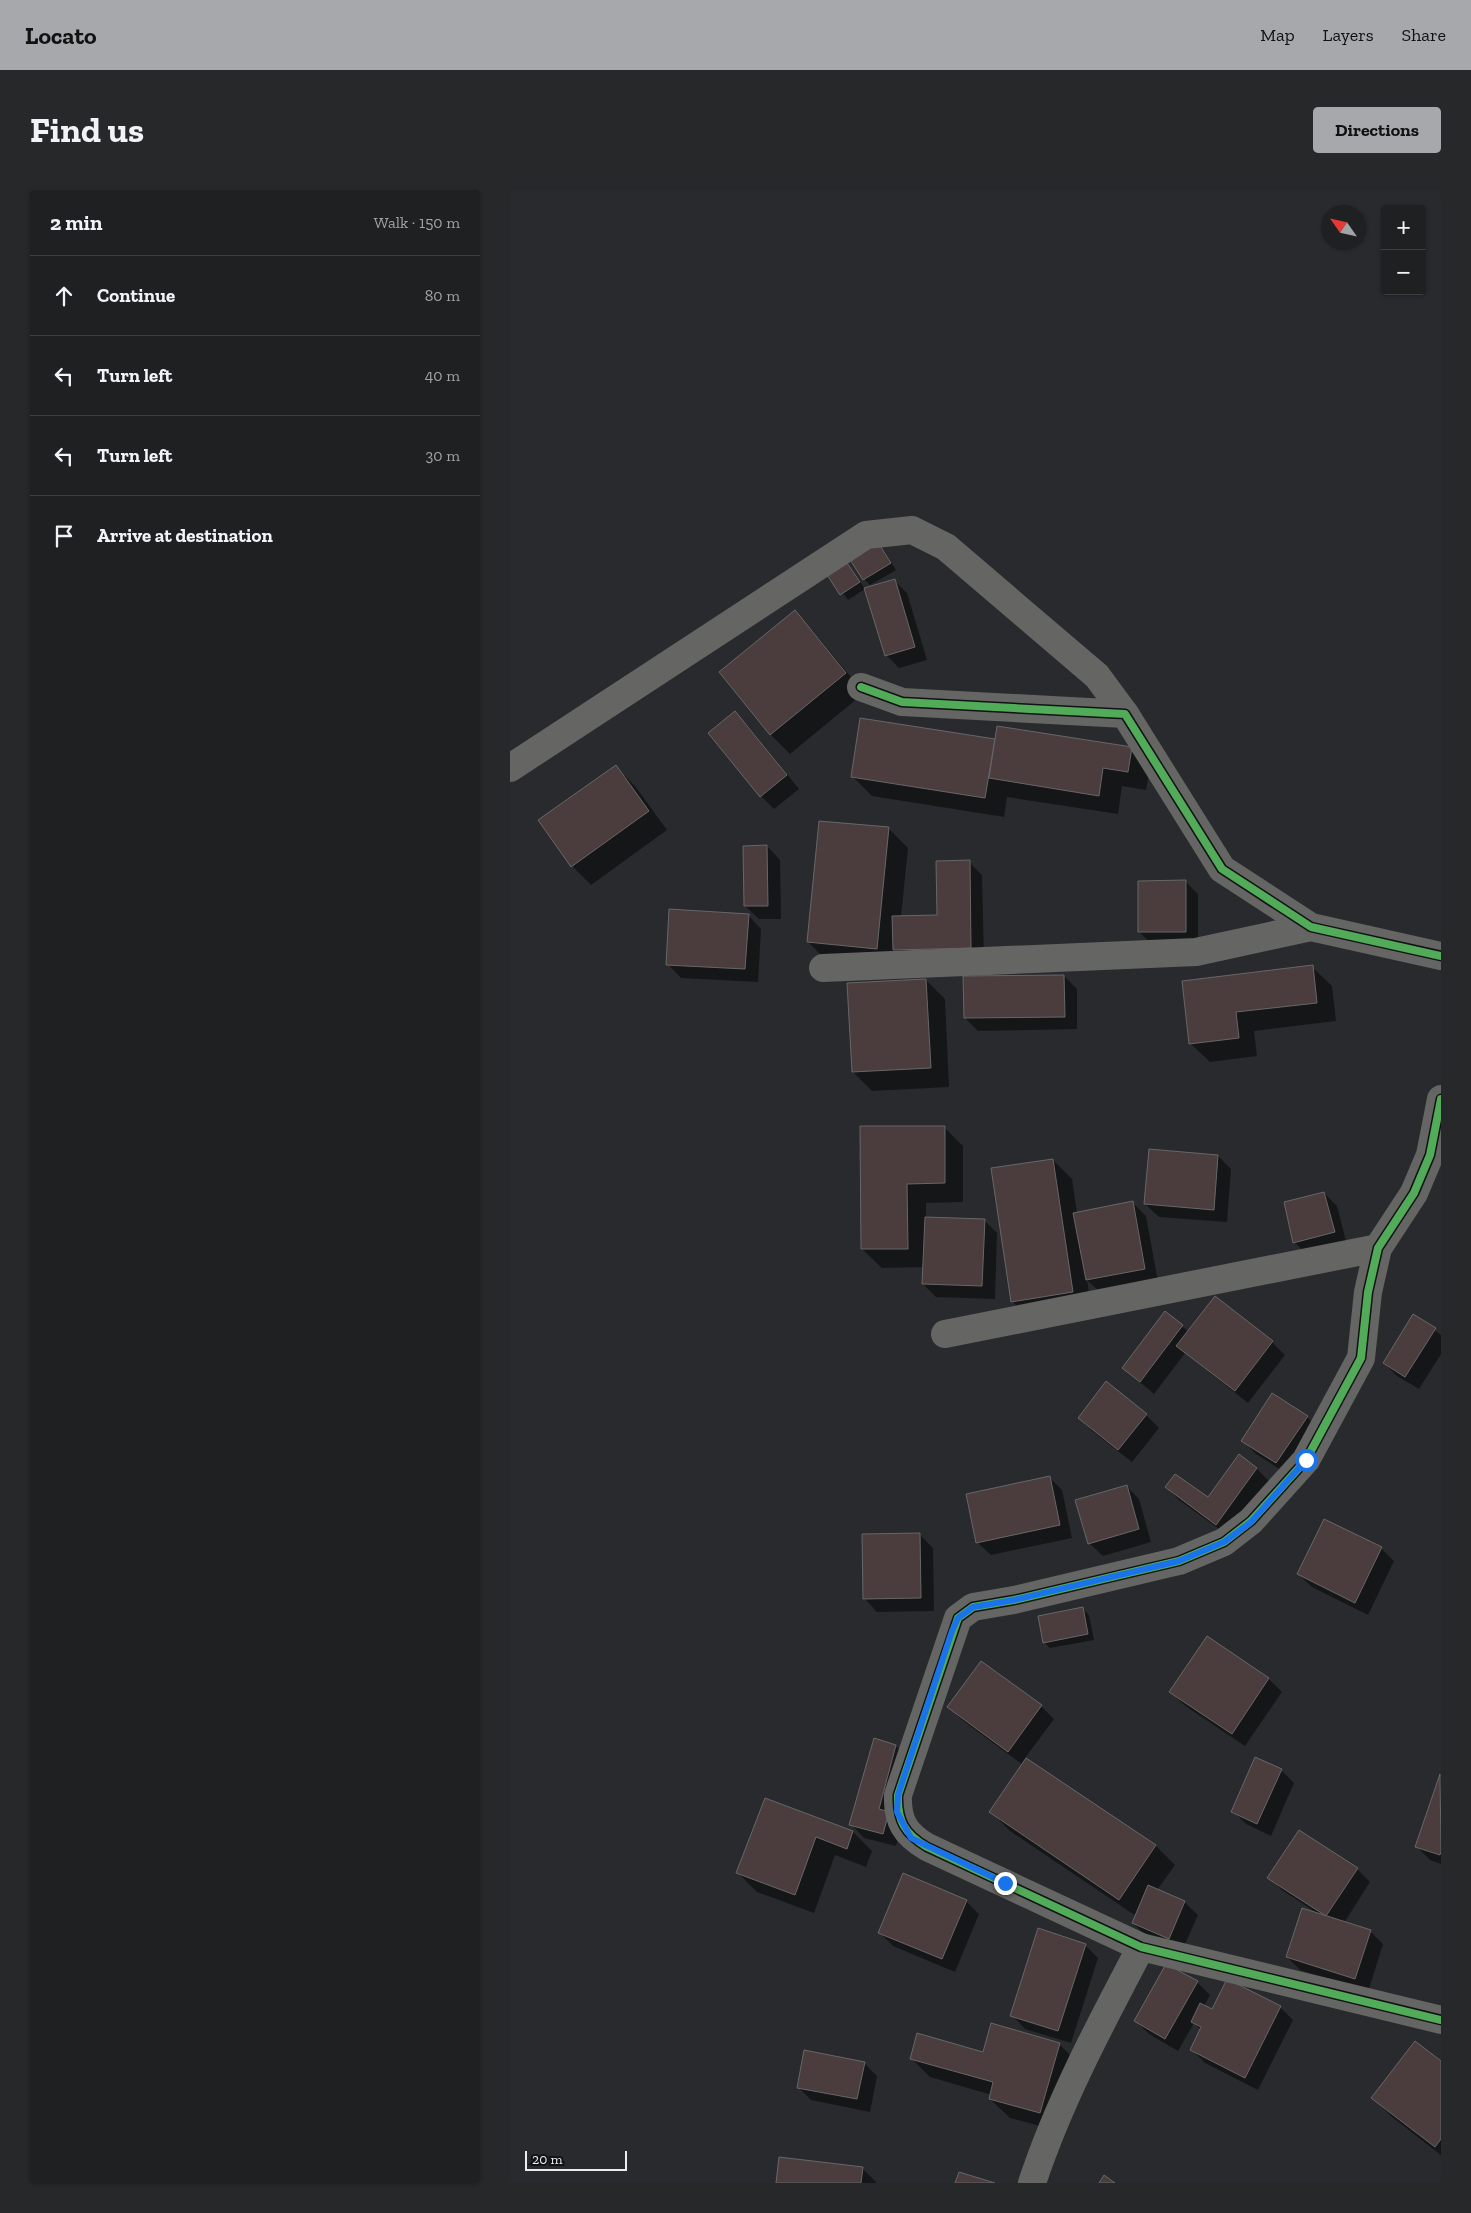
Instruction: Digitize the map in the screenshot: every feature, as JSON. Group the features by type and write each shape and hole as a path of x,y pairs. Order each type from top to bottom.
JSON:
{"street":[{"path":"510,768 866,535 912,530 946,547 1096,676 1125,714 1222,868 1311,927 1441,956"},
{"path":"862,687 902,702 1125,714"},
{"path":"823,968 1196,952 1311,927"},
{"path":"1441,1099 1430,1155 1414,1192 1378,1248 1368,1292 1361,1358 1306,1460 1251,1522 1224,1542 1179,1561 1014,1600 973,1607 958,1618 952,1631 898,1795 897,1812 911,1838 927,1847 1141,1946 1441,2020"},
{"path":"945,1334 1378,1248"},
{"path":"1032,2183 1088,2048 1141,1946"}],"building":[{"path":"875,537 891,563 863,580 847,555"},
{"path":"841,554 860,582 840,595 822,567"},
{"path":"895,579 915,647 885,656 864,588"},
{"path":"795,610 846,673 770,735 719,672"},
{"path":"735,711 787,775 760,797 708,733"},
{"path":"860,718 995,739 985,798 851,777"},
{"path":"997,726 1132,747 1128,772 1103,768 1099,796 989,778"},
{"path":"616,765 649,811 571,867 538,820"},
{"path":"819,821 889,827 877,949 807,942"},
{"path":"767,845 768,906 744,906 743,846"},
{"path":"970,860 971,948 893,950 892,916 937,915 936,861"},
{"path":"1186,880 1186,932 1138,932 1138,881"},
{"path":"669,909 749,914 745,969 666,965"},
{"path":"1313,965 1317,1003 1236,1012 1239,1038 1189,1044 1182,981"},
{"path":"1064,975 1065,1017 964,1018 963,976"},
{"path":"926,979 931,1068 852,1072 847,983"},
{"path":"860,1126 945,1126 945,1183 907,1184 908,1249 861,1249"},
{"path":"1149,1149 1218,1155 1214,1210 1144,1204"},
{"path":"1053,1159 1073,1292 1011,1302 991,1168"},
{"path":"1324,1192 1335,1232 1293,1243 1284,1202"},
{"path":"1133,1201 1145,1269 1086,1280 1073,1213"},
{"path":"925,1217 985,1219 982,1286 922,1284"},
{"path":"1215,1296 1273,1341 1235,1391 1176,1346"},
{"path":"1165,1311 1183,1325 1140,1382 1122,1368"},
{"path":"1413,1314 1436,1328 1405,1377 1383,1363"},
{"path":"1106,1381 1147,1414 1118,1450 1078,1418"},
{"path":"1272,1393 1308,1416 1276,1463 1241,1441"},
{"path":"1239,1454 1257,1468 1216,1525 1165,1487 1175,1474 1208,1497"},
{"path":"1050,1476 1060,1525 976,1543 966,1494"},
{"path":"1127,1485 1139,1529 1088,1544 1075,1500"},
{"path":"1324,1519 1382,1547 1355,1603 1297,1574"},
{"path":"920,1533 921,1598 863,1599 862,1534"},
{"path":"1083,1607 1088,1634 1043,1643 1038,1616"},
{"path":"1207,1636 1269,1678 1232,1734 1169,1692"},
{"path":"981,1661 1042,1705 1008,1752 947,1707"},
{"path":"874,1738 896,1745 879,1809 889,1812 883,1834 849,1825"},
{"path":"1255,1757 1282,1769 1257,1824 1231,1812"},
{"path":"1026,1758 1156,1845 1119,1900 989,1812"},
{"path":"1440,1774 1441,1852 1440,1855 1415,1847"},
{"path":"765,1798 853,1831 847,1849 816,1837 795,1895 736,1873"},
{"path":"1299,1830 1358,1868 1326,1916 1267,1878"},
{"path":"903,1873 967,1900 942,1959 878,1933"},
{"path":"1148,1885 1185,1901 1169,1939 1132,1923"},
{"path":"1302,1908 1371,1930 1355,1979 1286,1957"},
{"path":"1038,1928 1086,1944 1058,2031 1010,2016"},
{"path":"1166,1964 1198,1981 1165,2039 1134,2021"},
{"path":"1227,1979 1281,2006 1245,2078 1190,2050 1201,2027 1191,2022 1200,2003 1212,2009"},
{"path":"991,2023 1060,2043 1040,2113 989,2099 993,2082 910,2059 917,2033 983,2052"},
{"path":"1415,2041 1441,2061 1441,2139 1435,2147 1371,2098"},
{"path":"804,2050 865,2062 857,2099 797,2088"},
{"path":"779,2157 863,2167 861,2183 776,2183"},
{"path":"959,2172 995,2183 955,2183"},
{"path":"1104,2175 1115,2183 1099,2183"}],"cycle path":[{"path":"861,687 902,702 1125,714 1222,869 1311,927 1441,956"},
{"path":"1441,1099 1430,1155 1414,1193 1378,1248 1368,1292 1361,1358 1306,1460 1251,1521 1224,1542 1179,1561 1014,1600 973,1607 958,1618 898,1795 899,1812 904,1826 919,1842 1141,1947 1441,2020"}],"route":[{"path":"1005,1883 911,1838 897,1812 898,1795 952,1631 958,1618 973,1607 1014,1600 1179,1561 1224,1542 1251,1522 1306,1460"}]}
